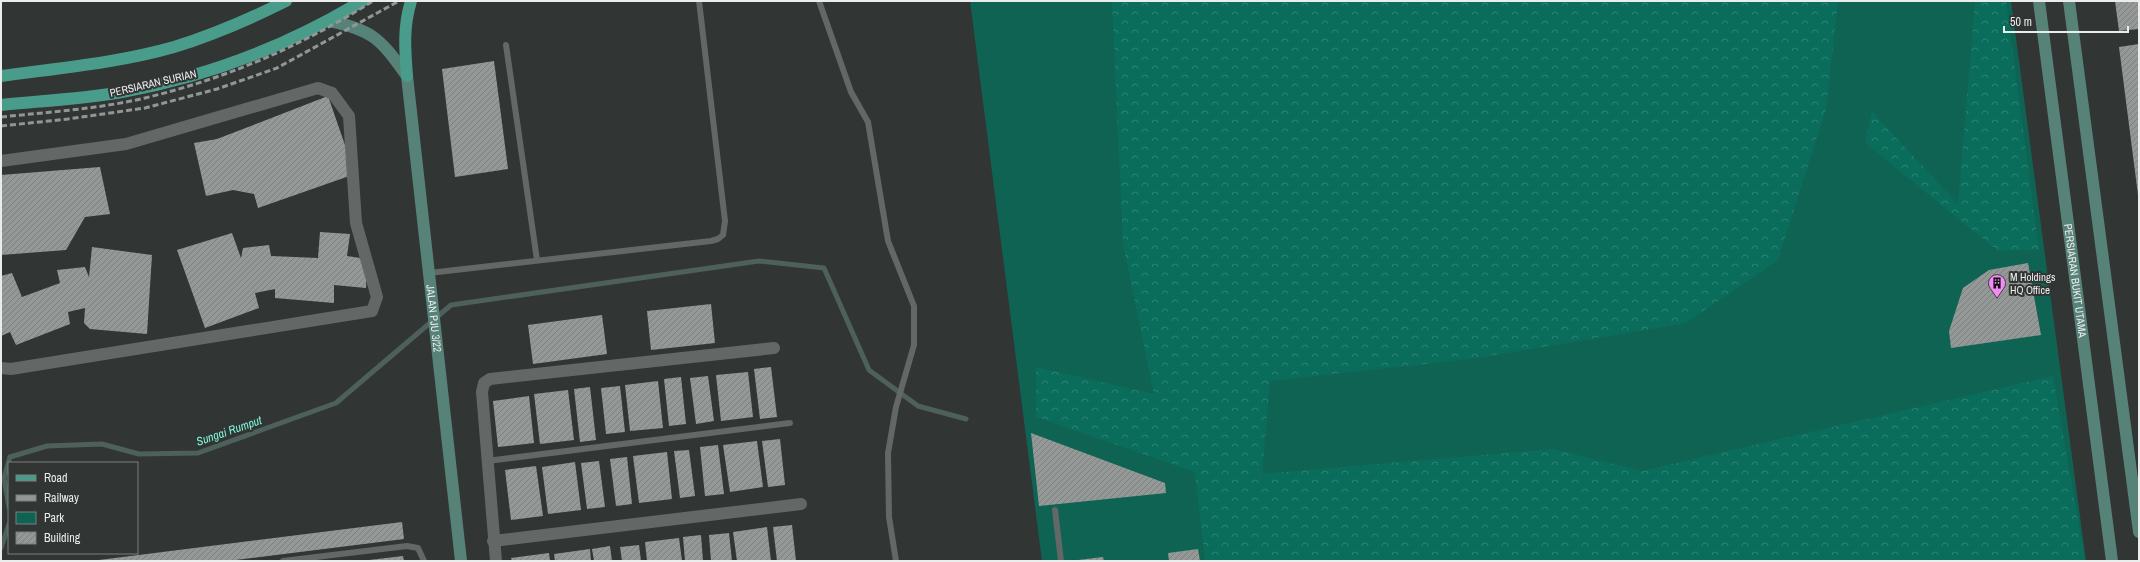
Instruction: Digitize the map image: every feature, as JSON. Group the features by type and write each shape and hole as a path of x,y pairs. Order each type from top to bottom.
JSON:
{"main road":[{"name":"PERSIARAN SURIAN","path":"1,105 122,92 190,77 250,56 329,21 353,5 362,1"},
{"path":"407,76 404,43 406,20 411,1"},
{"path":"1,76 101,63 174,47 230,28 281,3"}],"street":[{"name":"PERSIARAN BUKIT UTAMA","path":"2038,1 2112,561"},
{"path":"2069,1 2139,532"},
{"path":"329,21 356,26 378,39 407,76"},
{"name":"JALAN PJU 3/22","path":"407,76 428,274 462,561"},
{"path":"1,161 126,144 318,88 332,93 349,116 356,223 377,297 372,311 11,369 1,368"},
{"path":"496,561 493,541 482,392 484,383 490,379 774,348"},
{"path":"493,541 801,504"}],"lane":[{"path":"428,274 537,260 711,241 724,235 725,221 699,1"},
{"path":"819,1 851,92 863,112 869,128 888,241 914,306 914,345 896,407 888,453 887,482 889,517 896,561"},
{"path":"506,45 537,260"},
{"path":"487,461 790,423"},
{"path":"1055,510 1061,561"},
{"path":"283,561 407,546 418,548 424,561"}],"green space":[{"path":"970,1 2011,1 2086,561 1042,561"},
{"path":"1112,1 1838,1 1826,109 1778,260 1686,323 1471,359 1270,381 1262,474 1553,449 1642,471 2053,376 2085,561 1205,561 1195,472 1036,417 1036,367 1154,394 1123,244"},
{"path":"1975,1 2006,1 2039,250 1998,251 1865,143 1872,112 1958,204"}],"building":[{"path":"2115,1 2139,1 2139,29 2119,31"},
{"path":"2139,44 2139,195 2138,195 2119,47"},
{"path":"494,61 508,169 455,177 442,69"},
{"path":"328,96 355,174 258,208 254,194 233,190 206,196 194,143 217,139"},
{"path":"100,167 110,214 85,217 66,250 1,255 1,175"},
{"path":"320,232 350,234 347,256 367,259 366,288 334,285 334,303 275,298 275,289 255,293 259,308 205,328 177,250 232,233 241,258 243,248 269,245 271,256 318,258"},
{"path":"92,247 152,255 147,334 90,329 84,323 85,308 68,312 70,324 16,345 10,332 1,336 1,276 12,273 22,297 60,283 57,270 85,267 89,277"},
{"name":"M Holdings HQ Office","path":"2028,263 2041,335 1951,348 1949,331 1963,288 1989,270"},
{"path":"711,304 715,343 651,350 647,311"},
{"path":"602,315 607,354 533,364 528,325"},
{"path":"771,367 777,417 760,419 754,369"},
{"path":"748,372 753,417 721,421 716,375"},
{"path":"708,376 714,421 696,424 690,378"},
{"path":"681,377 686,424 669,426 664,379"},
{"path":"658,381 663,428 630,431 625,385"},
{"path":"620,386 625,432 606,434 601,388"},
{"path":"590,387 596,440 580,442 574,389"},
{"path":"568,390 574,440 540,444 534,394"},
{"path":"529,396 534,443 498,447 493,401"},
{"path":"1031,433 1165,483 1166,493 1039,506"},
{"path":"780,439 785,485 768,487 762,441"},
{"path":"757,441 763,487 730,492 723,445"},
{"path":"718,445 724,494 705,496 700,447"},
{"path":"689,450 695,496 680,498 674,451"},
{"path":"667,452 672,499 639,503 633,456"},
{"path":"627,457 632,504 616,506 610,459"},
{"path":"599,461 605,507 587,509 581,463"},
{"path":"575,462 581,510 548,514 542,467"},
{"path":"536,466 543,516 511,520 505,470"},
{"path":"402,522 404,539 227,561 91,561"},
{"path":"792,525 796,561 777,561 773,527"},
{"path":"767,527 771,561 737,561 733,532"},
{"path":"729,533 732,561 711,561 709,535"},
{"path":"701,535 703,561 685,561 683,537"},
{"path":"679,538 682,561 647,561 645,542"},
{"path":"639,545 641,561 622,561 620,547"},
{"path":"610,546 612,561 594,561 592,549"},
{"path":"590,549 591,561 555,561 554,554"},
{"path":"1198,549 1200,561 1169,561 1168,553"},
{"path":"549,553 550,561 512,561 511,558"},
{"path":"403,556 404,561 369,561 369,560"},
{"path":"1103,557 1104,561 1078,560"}],"waterway":[{"path":"9,462 10,457 47,446 102,444 139,454 198,453 336,403 451,305 759,261 824,268 869,370 918,406 966,419"},
{"path":"8,464 4,478 8,501"},
{"name":"Sungai Rumput","path":"1,548 8,527"}],"railway":[{"path":"1,117 73,110 127,102 206,81 263,59 291,46 373,1"},
{"path":"1,126 68,119 145,108 217,89 277,68 399,1"}],"place":[{"name":"M Holdings HQ Office","path":"1997,298"}]}
